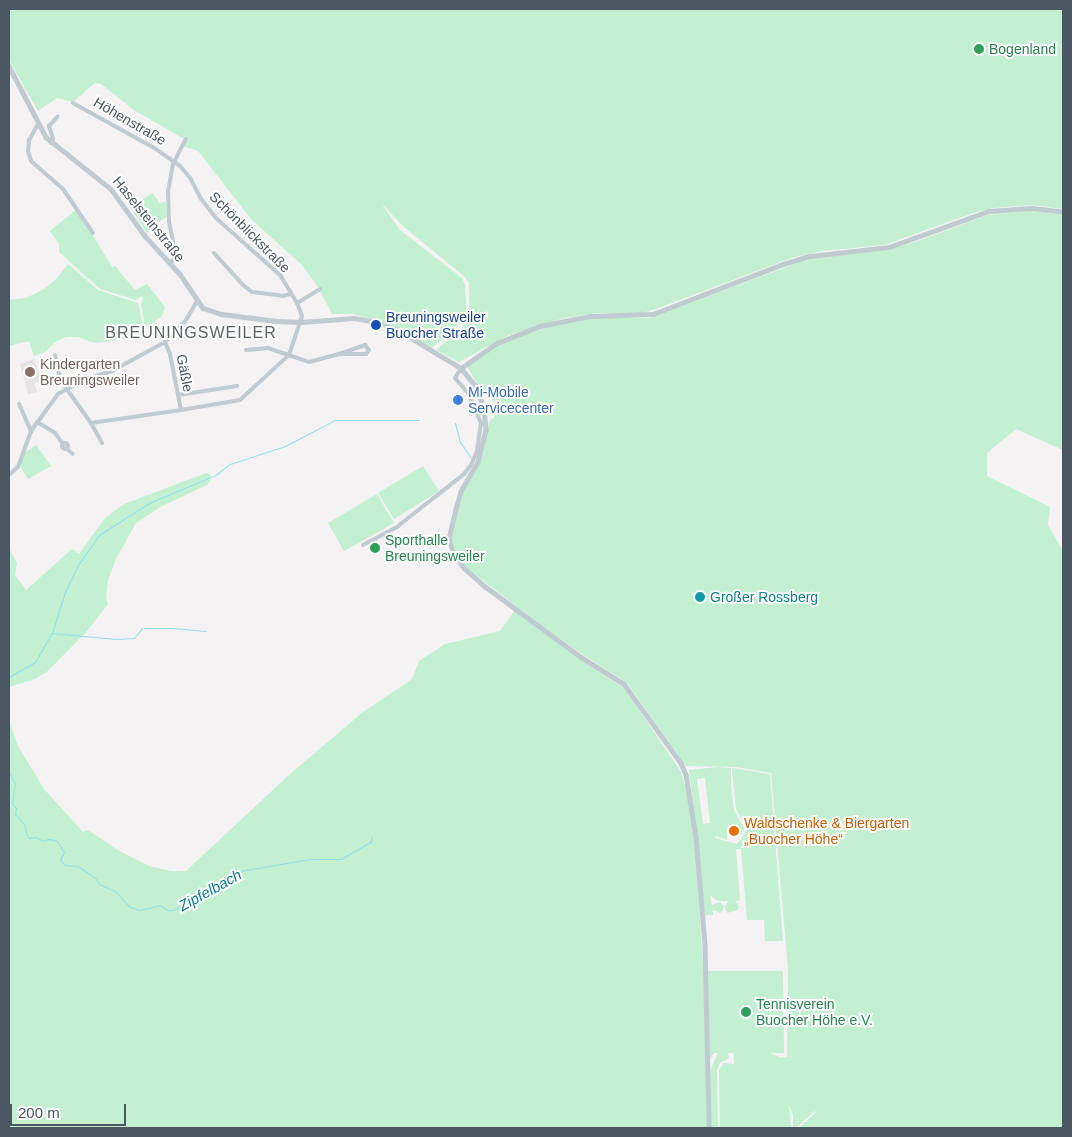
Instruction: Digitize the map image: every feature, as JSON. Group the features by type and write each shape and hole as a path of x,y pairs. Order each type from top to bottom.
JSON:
{"street":[{"name":"Haselsteinstraße","path":"9,66 38,124 51,142 111,189 145,236 187,283 196,301"},
{"name":"Höhenstraße","path":"74,103 174,161"},
{"path":"51,142 53,139 48,126 58,116"},
{"path":"38,124 29,140 28,151 31,161 64,189 93,234"},
{"path":"170,263 174,259 174,247 167,199 174,161 186,139"},
{"name":"Schönblickstraße","path":"174,161 190,179 208,209 273,268 297,303 300,310 300,322"},
{"path":"363,545 398,526 466,472 477,451 481,423 466,389 455,378 461,368 497,343 533,329 580,317 653,314 782,264 810,256 889,247 989,211 1032,208 1063,212"},
{"path":"214,253 242,285 252,292 283,296 291,294"},
{"path":"297,303 320,289"},
{"path":"9,475 18,467 31,431 54,398 66,388 112,371 165,342 186,320 196,301 204,308 222,314 300,322 354,318 377,322 396,329 461,368 470,377 480,395 486,419 485,439 478,462 461,492 449,538 454,554 464,568 486,587 574,652 624,684 681,763 686,775 696,837 705,945 709,1128"},
{"path":"91,423 240,400 289,355 300,322"},
{"name":"Gäßle","path":"165,342 170,354 181,410"},
{"path":"246,350 268,348 309,362 362,346 367,346 370,350 364,354 339,354"},
{"path":"56,355 60,374 66,388 91,423 102,443"},
{"path":"178,396 237,386"},
{"path":"19,404 31,431"},
{"path":"37,422 55,433 66,448 74,454"}],"shaded area":[{"name":"Kindergarten Breuningsweiler","path":"34,359 42,381 34,383 37,392 28,394 20,364"}],"green space":[{"path":"9,9 1063,9 1063,209 1032,205 993,208 973,213 884,245 822,251 794,257 642,313 597,313 564,318 509,335 459,362 436,350 466,324 470,317 469,283 464,276 404,227 381,203 400,230 462,278 465,285 467,318 432,348 389,324 354,314 332,314 318,287 302,265 252,220 198,151 182,146 184,139 134,110 101,84 95,83 73,102 57,98 38,111 9,60"},
{"path":"153,193 160,204 165,201 167,217 156,223 157,226 147,233 130,207"},
{"path":"77,209 112,267 115,266 135,290 147,284 165,307 162,316 145,328 141,305 143,298 141,296 136,300 100,289 59,252 59,244 50,231"},
{"path":"1032,211 1063,215 1063,450 1016,429 987,453 987,476 1050,507 1048,525 1063,551 1063,1128 799,1128 815,1111 796,1128 793,1128 793,1115 789,1105 791,1128 720,1128 719,1070 724,1063 734,1064 734,1053 728,1053 729,1058 720,1063 717,1070 718,1128 711,1128 709,1080 712,1066 718,1053 714,1053 709,1060 708,971 783,971 784,1053 769,1053 782,1058 787,1057 788,969 771,773 736,767 686,766 627,683 570,646 525,613 467,568 458,557 451,539 461,497 483,454 489,423 499,408 489,395 481,391 467,366 492,347 510,339 562,323 586,318 650,318 808,259 886,250 918,241 988,215"},
{"path":"68,264 98,290 138,303 144,329 120,340 94,343 78,337 66,337 55,342 45,352 34,356 29,341 9,346 9,300 26,298 44,289 56,279"},
{"path":"36,445 51,466 28,479 20,466 24,453"},
{"path":"423,466 439,491 394,519 378,493"},
{"path":"206,473 210,474 211,480 207,485 160,507 136,523 116,559 108,580 106,598 108,604 87,631 48,671 35,679 9,687 9,548 17,563 15,575 26,590 72,549 79,554 105,518 124,504"},
{"path":"377,494 394,523 344,551 328,523"},
{"path":"515,610 578,658 625,689 681,772 689,800 696,856 703,966 708,1128 9,1128 9,721 18,746 44,789 83,832 88,830 116,849 149,866 171,871 186,871 290,774 363,712 412,679 419,661 445,644 500,631"},
{"path":"718,767 731,768 734,810 744,828 741,836 737,825 728,825 727,840 716,836 715,838 737,844 744,835 746,828 736,809 732,768 770,774 783,941 765,941 764,920 747,920 741,849 736,849 740,900 735,901 739,906 738,910 727,913 725,907 728,901 717,901 710,895 712,905 720,902 724,906 723,910 720,913 713,910 713,915 705,915 689,770","holes":["705,778 710,823 703,824 697,779"]}],"waterway":[{"path":"214,476 230,464 285,446 335,420 419,420"},
{"path":"455,423 460,442 471,458"},
{"path":"9,677 35,662 52,633 65,592 78,565 99,535 149,503 213,476"},
{"path":"52,633 116,639 134,638 142,628"},
{"path":"144,628 206,631"},
{"name":"Zipfelbach","path":"9,772 15,784 12,804 16,808 15,814 24,824 27,836 29,838 36,837 42,841 49,839 57,841 64,852 60,860 65,865 78,866 95,878 99,884 115,891 130,907 139,910 160,905 167,910 173,910 230,880 240,871 310,859 341,859 371,842 372,836"}],"place":[{"name":"Bogenland","path":"979,49"},
{"name":"Breuningsweiler Buocher Straße","path":"376,325"},
{"name":"Kindergarten Breuningsweiler","path":"30,372"},
{"name":"Mi-Mobile Servicecenter","path":"458,400"},
{"name":"Sporthalle Breuningsweiler","path":"375,548"},
{"name":"Großer Rossberg","path":"700,597"},
{"name":"Waldschenke & Biergarten „Buocher Höhe“","path":"734,831"},
{"name":"Tennisverein Buocher Höhe e.V.","path":"746,1012"}],"district":[{"name":"BREUNINGSWEILER","path":"191,333"}]}
